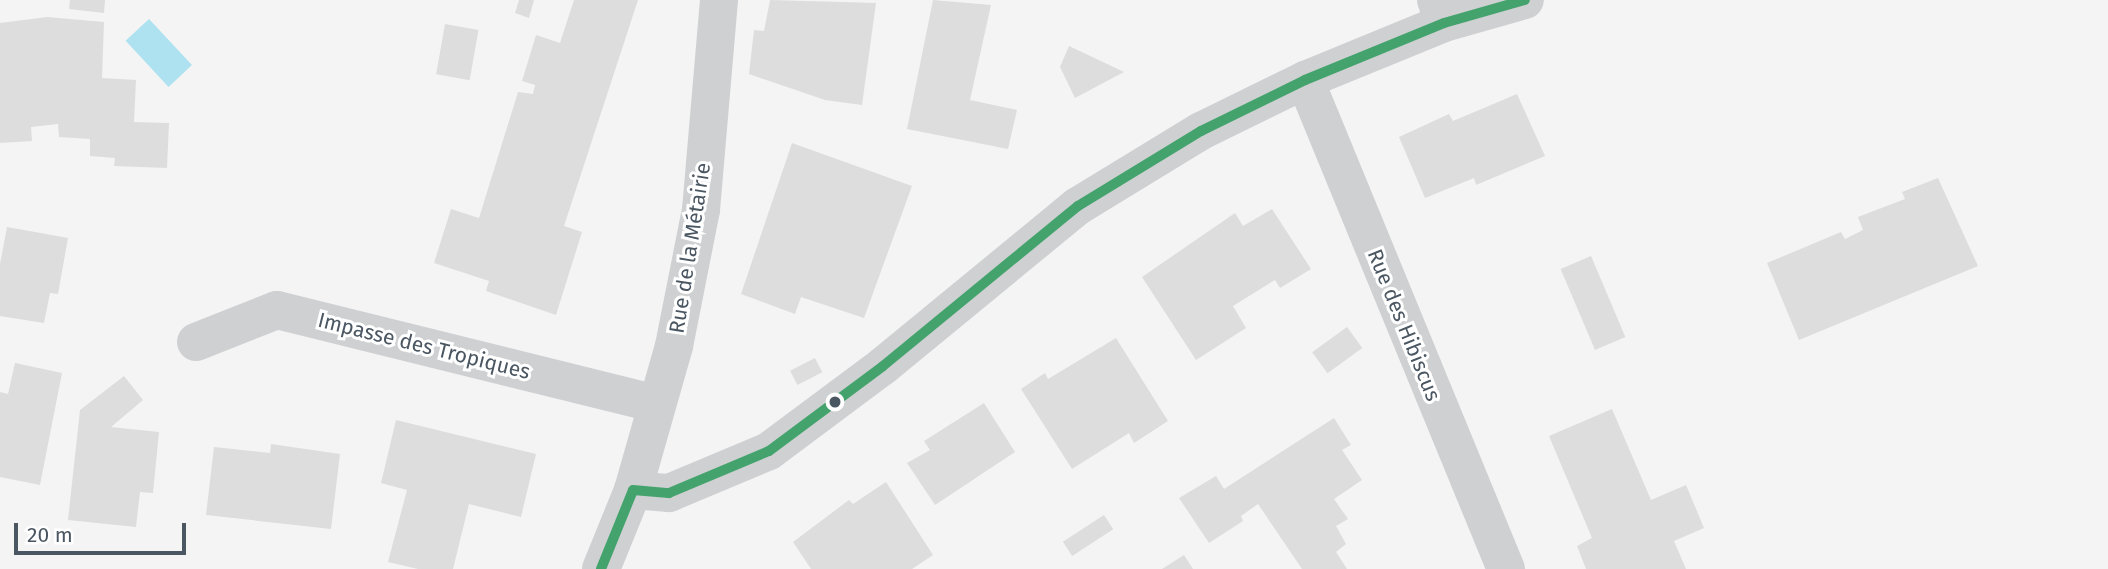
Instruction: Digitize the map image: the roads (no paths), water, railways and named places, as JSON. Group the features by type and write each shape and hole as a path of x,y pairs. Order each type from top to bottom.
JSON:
{"street":[{"name":"Rue de la Métairie","path":"601,569 633,490 674,346 701,210 719,0"},
{"path":"633,490 669,493 769,451 883,366 1078,206 1201,131 1440,12 1525,0"},
{"name":"Rue des Hibiscus","path":"1305,80 1496,565"},
{"name":"Impasse des Tropiques","path":"195,342 277,310 657,404"}],"water":[{"path":"149,19 192,65 169,87 126,41"}]}
